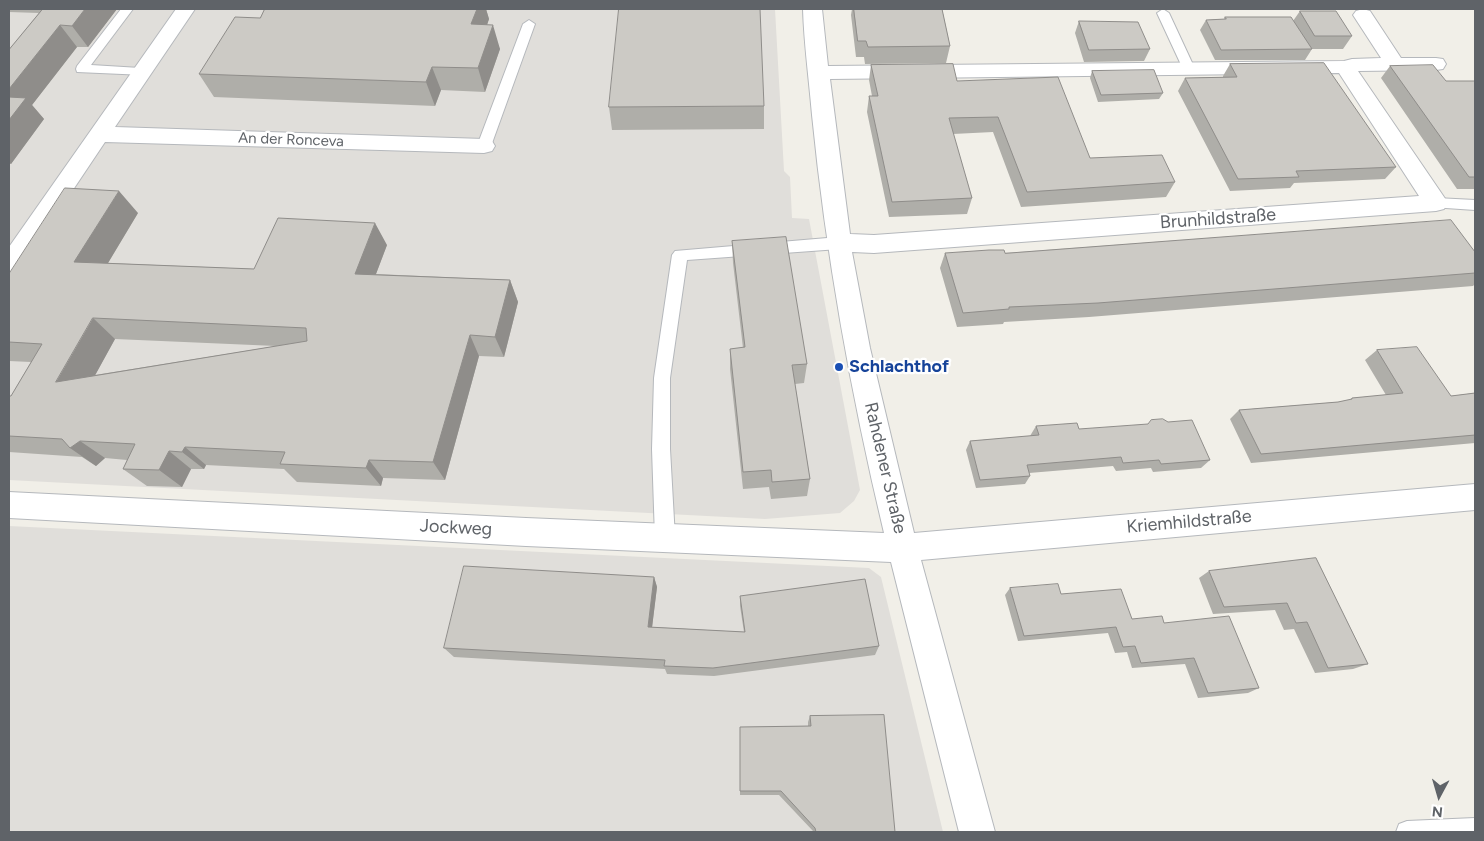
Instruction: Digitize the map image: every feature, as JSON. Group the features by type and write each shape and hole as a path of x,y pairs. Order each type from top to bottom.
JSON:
{"street":[{"path":"9,265 184,9"},
{"name":"Rahdener Straße","path":"812,9 839,243 857,348 903,548 977,832"},
{"path":"1363,15 1395,64"},
{"path":"818,73 1345,67 1352,65 1436,64"},
{"path":"1345,67 1436,203"},
{"name":"An der Ronceva","path":"98,134 484,146"},
{"name":"Brunhildstraße","path":"839,243 874,244 1436,203"},
{"name":"Kriemhildstraße","path":"903,548 1475,497"},
{"name":"Jockweg","path":"9,505 903,548"}],"lane":[{"path":"128,9 82,69 140,72"},
{"path":"1163,13 1189,69"},
{"path":"484,146 529,24"},
{"path":"1436,203 1475,205"},
{"path":"664,538 661,449 662,378 680,255 839,243"},
{"path":"1407,832 1475,829"}],"shaded area":[{"path":"9,9 775,9 784,171 790,177 792,218 809,219 860,490 854,501 840,513 765,519 9,480"},
{"path":"9,526 869,568 881,577 943,832 9,832"}],"building":[{"path":"43,9 85,9 72,26 60,25 9,89 9,50"},
{"path":"265,9 477,9 471,24 493,25 478,68 432,67 426,82 199,74 235,17 260,18"},
{"path":"619,9 760,9 764,106 609,107"},
{"path":"854,9 942,9 950,46 868,47 866,41 858,41"},
{"path":"1300,11 1336,11 1352,36 1315,36"},
{"path":"1225,17 1291,17 1312,49 1221,50 1206,20 1226,19"},
{"path":"1079,21 1138,22 1150,49 1089,50"},
{"path":"1324,63 1396,167 1296,171 1299,177 1238,179 1185,78 1237,77 1230,64"},
{"path":"953,64 957,81 1058,77 1090,158 1162,155 1175,182 1027,192 998,117 949,118 972,198 892,202 869,96 878,96 871,65"},
{"path":"1433,65 1446,81 1475,81 1475,177 1469,177 1390,66"},
{"path":"1154,70 1163,93 1101,95 1092,71"},
{"path":"9,97 26,98 9,120"},
{"path":"65,188 119,191 74,262 254,269 278,218 375,223 355,274 510,280 495,337 470,335 433,462 369,460 366,468 280,464 285,452 185,447 182,452 169,451 159,470 123,469 135,444 80,441 70,448 62,439 9,436 9,396 11,396 42,344 9,342 9,274","holes":["93,318 306,328 307,341 56,382"]},
{"path":"1451,220 1475,252 1475,273 1098,303 1009,307 1009,309 963,313 945,253 1004,250 1005,253"},
{"path":"786,237 807,364 792,365 810,479 772,482 771,470 743,472 730,349 745,347 732,241"},
{"path":"1417,347 1451,396 1475,393 1475,435 1261,454 1239,410 1338,402 1352,398 1403,393 1377,350"},
{"path":"1163,419 1168,422 1192,420 1210,460 1161,464 1159,460 1123,463 1121,457 1027,465 1030,476 980,480 970,441 1039,435 1036,426 1077,423 1079,429 1148,424 1151,420"},
{"path":"1316,558 1368,664 1328,668 1307,622 1296,623 1287,603 1224,607 1209,571"},
{"path":"464,566 654,577 648,627 745,632 740,596 865,579 879,646 713,668 664,666 665,660 444,648"},
{"path":"1058,584 1061,594 1121,589 1132,619 1162,616 1164,623 1229,616 1259,688 1208,693 1194,658 1141,663 1135,646 1123,647 1116,627 1024,636 1010,588"},
{"path":"884,715 895,832 816,832 815,828 781,791 740,791 740,727 811,726 810,716"}],"place":[{"name":"Schlachthof","path":"839,367"}]}
